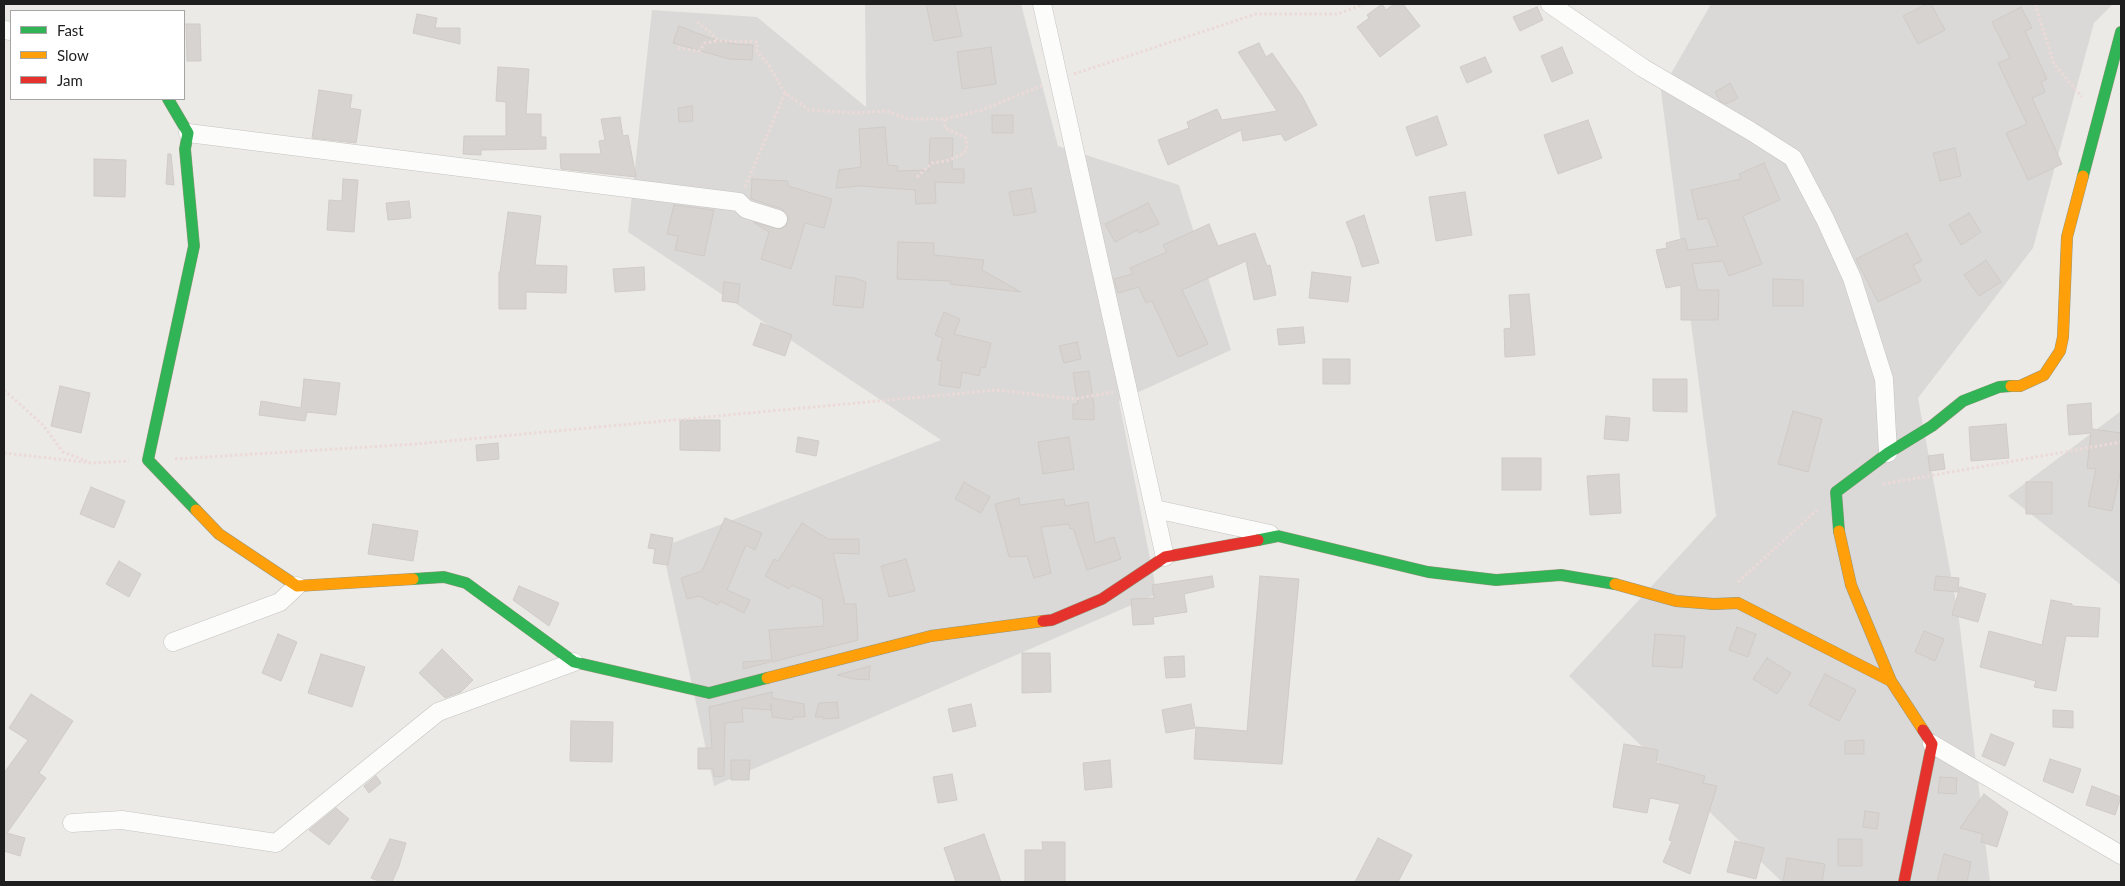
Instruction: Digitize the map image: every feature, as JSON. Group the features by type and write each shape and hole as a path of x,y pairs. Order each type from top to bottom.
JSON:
{"street":[{"path":"1042,4 1166,557"},
{"path":"1550,4 1643,68 1793,158 1825,219 1852,278 1884,379 1888,453"},
{"path":"2121,32 2067,237 2063,337 2060,351 2051,367 2044,375 2020,386 1999,387 1963,401 1932,426 1888,453 1836,492 1840,536 1852,585 1891,681 1932,744 2121,855"},
{"path":"169,100 188,133 185,149 194,246 148,460 219,534 297,586 444,577 466,583 574,662 709,693 931,636 1052,620 1102,599 1166,557 1278,536"},
{"path":"188,133 739,202 746,209 778,219"},
{"path":"1155,509 1428,572 1496,580 1561,575 1613,583 1676,601 1714,604 1738,603 1891,681"},
{"path":"173,642 280,602 297,586"},
{"path":"72,823 122,820 276,843 438,712 574,662"},
{"path":"1904,882 1932,744"}],"path":[{"path":"678,48 698,51 705,43 718,41 757,42 757,52 768,64 785,93 809,110 856,113 886,111 909,118 945,119 982,110 1059,78 1256,14 1338,14 1364,4"},
{"path":"2035,4 2054,64 2099,116"},
{"path":"698,22 711,32 718,41"},
{"path":"739,202 785,93"},
{"path":"917,177 932,163 946,161 967,150 966,138 946,128 945,119"},
{"path":"4,390 43,426 63,452 92,463"},
{"path":"4,452 92,463 148,460 416,444 997,390 1074,399 1128,390"},
{"path":"1876,485 2121,442"},
{"path":"1735,584 1836,492"}],"shaded area":[{"path":"865,4 1021,4 1058,146 1179,185 1231,350 1119,401 1157,594 714,786 662,547 941,440 628,232 652,10 757,17 866,107"},
{"path":"1711,4 2113,4 2094,23 2033,248 1918,398 1959,619 1990,882 1782,882 1569,676 1716,516 1661,91"},
{"path":"2121,411 2121,585 2008,496"}],"building":[{"path":"926,4 955,4 962,36 934,41"},
{"path":"1382,4 1386,10 1394,4 1403,4 1420,26 1380,57 1357,27 1369,18 1367,15"},
{"path":"1927,4 1931,4 1945,30 1918,44 1903,16"},
{"path":"1537,7 1543,20 1520,31 1513,17"},
{"path":"2021,7 2032,28 2025,31 2047,79 2041,82 2045,92 2032,98 2062,164 2028,180 2006,133 2027,124 1998,63 2010,58 1992,22"},
{"path":"417,14 437,18 435,28 460,28 460,44 413,33"},
{"path":"186,24 200,24 201,61 187,61"},
{"path":"679,26 710,38 735,44 753,45 752,60 729,59 673,43"},
{"path":"1259,43 1266,57 1272,53 1302,96 1317,125 1285,141 1281,134 1243,141 1241,130 1168,165 1158,140 1189,128 1187,122 1217,109 1222,120 1277,111 1238,52"},
{"path":"991,47 996,84 962,89 957,52"},
{"path":"1562,47 1573,73 1552,82 1541,56"},
{"path":"1485,57 1492,72 1467,83 1460,67"},
{"path":"498,67 529,69 526,114 541,114 541,137 546,137 546,149 481,150 481,155 463,154 464,136 506,136 506,102 496,101"},
{"path":"1730,83 1738,98 1726,104 1720,101 1715,92"},
{"path":"319,90 352,95 350,108 361,110 356,143 312,138"},
{"path":"692,106 693,121 679,122 678,108"},
{"path":"992,115 1013,115 1013,133 992,133"},
{"path":"1437,116 1447,145 1416,156 1406,127"},
{"path":"620,117 623,136 628,135 636,177 561,169 560,154 601,154 599,141 605,140 601,119"},
{"path":"1588,120 1602,158 1558,174 1544,135"},
{"path":"885,127 888,165 898,166 897,171 929,170 930,138 953,138 952,169 964,169 964,183 935,182 936,203 916,204 915,190 861,186 836,188 839,170 861,167 859,129"},
{"path":"1955,148 1961,176 1940,181 1933,153"},
{"path":"168,154 171,154 174,185 166,184"},
{"path":"94,159 126,160 125,197 94,196"},
{"path":"1764,163 1780,200 1743,216 1762,264 1729,276 1723,261 1692,264 1698,290 1719,290 1718,320 1681,320 1681,285 1666,288 1656,250 1667,248 1666,243 1685,238 1688,250 1718,246 1707,218 1698,220 1691,190 1741,179 1739,174"},
{"path":"343,179 358,180 354,232 327,230 329,200 342,201"},
{"path":"752,179 788,181 788,186 832,199 824,228 805,223 791,269 761,259 769,232 753,222 780,229 786,226 788,217 782,209 751,199"},
{"path":"1031,188 1036,212 1014,216 1009,192"},
{"path":"1465,192 1472,235 1436,241 1429,197"},
{"path":"409,201 411,218 388,220 386,203"},
{"path":"1148,203 1159,224 1139,233 1137,230 1115,242 1105,224"},
{"path":"674,205 714,210 704,256 675,250 678,236 667,234"},
{"path":"508,212 541,216 535,265 567,266 566,293 526,292 526,309 499,309 499,272"},
{"path":"1969,213 1981,232 1961,245 1949,225"},
{"path":"1364,215 1379,263 1362,267 1346,222"},
{"path":"1209,224 1218,246 1255,233 1267,266 1270,265 1276,295 1254,300 1246,261 1182,290 1208,344 1178,357 1152,301 1146,303 1139,287 1118,293 1114,279 1133,274 1130,268 1167,252 1163,245"},
{"path":"1907,233 1922,261 1913,265 1921,281 1878,302 1856,259"},
{"path":"898,242 934,243 934,255 984,260 982,270 1021,292 950,284 951,281 897,279"},
{"path":"1986,260 2001,282 1979,296 1964,275"},
{"path":"644,267 645,290 615,292 613,269"},
{"path":"1312,272 1351,277 1348,302 1309,298"},
{"path":"836,276 855,278 866,282 863,308 833,305"},
{"path":"1773,279 1803,280 1803,306 1773,306"},
{"path":"724,282 740,284 738,303 722,301"},
{"path":"1529,294 1535,355 1505,357 1504,329 1511,328 1509,295"},
{"path":"944,312 960,319 954,334 991,343 985,368 981,367 979,376 962,372 960,388 939,385 942,361 937,360 943,338 935,335"},
{"path":"761,323 792,335 785,356 753,345"},
{"path":"1303,327 1305,343 1279,345 1277,329"},
{"path":"1077,342 1081,359 1064,363 1059,346"},
{"path":"1323,359 1350,359 1350,384 1323,384"},
{"path":"1089,371 1094,420 1073,419 1073,404 1078,404 1073,373"},
{"path":"304,379 340,383 336,415 307,412 305,421 259,415 261,401 301,408"},
{"path":"1653,379 1687,379 1687,412 1653,411"},
{"path":"60,386 90,393 81,433 51,426"},
{"path":"2091,403 2092,429 2121,433 2121,469 2112,511 2088,506 2096,469 2087,468 2091,433 2069,435 2067,405"},
{"path":"1793,411 1822,419 1808,472 1778,464"},
{"path":"1606,416 1630,418 1628,441 1604,439"},
{"path":"680,420 720,420 720,451 680,450"},
{"path":"2006,424 2009,458 1971,461 1969,427"},
{"path":"798,437 819,441 816,456 796,452"},
{"path":"1069,437 1074,469 1043,474 1038,442"},
{"path":"498,443 499,459 477,461 476,445"},
{"path":"1943,454 1945,469 1930,471 1928,456"},
{"path":"1502,458 1541,458 1541,490 1502,490"},
{"path":"1619,474 1621,513 1590,515 1587,476"},
{"path":"964,482 990,497 981,513 955,499"},
{"path":"2026,482 2052,482 2052,514 2026,514"},
{"path":"91,487 125,501 114,528 80,514"},
{"path":"1019,498 1020,505 1064,499 1065,506 1088,502 1095,543 1114,537 1121,559 1087,570 1073,528 1070,529 1069,524 1041,527 1051,573 1034,578 1027,556 1009,557 995,504"},
{"path":"725,518 762,533 755,550 746,545 727,590 750,600 744,613 720,601 718,605 699,596 687,599 681,578 702,571"},
{"path":"802,523 828,539 859,539 859,554 833,553 845,604 856,604 858,640 772,662 769,630 824,626 822,599 792,585 789,589 765,576 774,559 778,561"},
{"path":"373,524 418,531 413,561 368,554"},
{"path":"651,534 673,538 668,565 653,563 655,549 648,548"},
{"path":"906,559 915,591 889,597 881,566"},
{"path":"119,561 141,574 129,597 106,584"},
{"path":"1212,576 1214,587 1184,594 1187,612 1153,617 1154,624 1133,625 1131,599 1154,598 1152,585"},
{"path":"1260,576 1299,579 1282,764 1194,759 1196,727 1247,731"},
{"path":"1936,576 1959,578 1958,592 1934,590"},
{"path":"519,586 559,603 549,626 513,600"},
{"path":"1960,587 1986,594 1978,622 1952,615"},
{"path":"2051,600 2072,604 2072,606 2100,608 2098,637 2066,636 2056,691 2034,687 2036,681 1980,667 1989,631 2042,645"},
{"path":"1737,627 1756,634 1748,657 1729,650"},
{"path":"1924,631 1944,639 1935,661 1915,652"},
{"path":"278,634 297,642 281,681 262,673"},
{"path":"1655,634 1685,636 1682,668 1652,666"},
{"path":"442,649 473,680 461,692 445,698 419,673"},
{"path":"1022,653 1050,653 1051,692 1022,693"},
{"path":"321,654 365,667 352,707 308,693"},
{"path":"1184,656 1185,677 1166,678 1164,657"},
{"path":"1767,658 1791,673 1777,694 1753,679"},
{"path":"770,660 770,662 743,669 743,662"},
{"path":"870,666 869,680 837,675"},
{"path":"1825,674 1856,690 1839,721 1809,705"},
{"path":"772,692 772,698 804,704 805,717 793,717 793,720 772,717 771,703 771,710 742,708 743,722 725,723 724,776 714,777 713,769 698,769 698,748 712,748 709,707"},
{"path":"31,694 73,721 39,773 46,778 7,833 25,838 20,856 4,851 4,773 28,740 9,728"},
{"path":"837,702 839,718 823,719 823,717 815,717 819,703"},
{"path":"971,704 976,726 953,732 948,709"},
{"path":"1191,704 1195,728 1166,733 1162,710"},
{"path":"2053,710 2073,711 2073,728 2053,727"},
{"path":"571,721 613,722 612,762 570,761"},
{"path":"1991,734 2014,743 2005,766 1982,756"},
{"path":"1864,740 1864,754 1845,754 1845,741"},
{"path":"1624,744 1658,750 1656,763 1705,776 1703,783 1717,786 1690,874 1663,862 1672,841 1669,840 1680,804 1650,798 1647,813 1613,807"},
{"path":"2050,759 2081,769 2073,793 2043,781"},
{"path":"731,760 750,760 749,780 731,780"},
{"path":"1110,760 1112,787 1085,790 1083,763"},
{"path":"952,774 957,800 938,803 933,777"},
{"path":"376,776 381,783 369,793 364,786"},
{"path":"1940,777 1957,778 1956,794 1938,793"},
{"path":"2092,786 2121,797 2115,815 2086,805"},
{"path":"1984,794 2008,812 1997,847 1981,842 1983,834 1960,828"},
{"path":"336,808 349,819 329,845 309,830"},
{"path":"1865,811 1879,813 1877,829 1863,827"},
{"path":"984,834 1001,882 956,882 944,848"},
{"path":"1378,838 1412,855 1398,882 1355,882"},
{"path":"390,839 406,843 392,882 381,882 371,878"},
{"path":"1838,839 1862,839 1862,866 1838,866"},
{"path":"1735,841 1764,848 1756,879 1727,872"},
{"path":"1042,842 1065,842 1065,882 1025,882 1025,850 1043,850"},
{"path":"1944,854 1971,862 1967,882 1937,882"},
{"path":"1787,858 1825,864 1822,882 1783,882"}],"traffic: fast":[{"path":"2083,176 2121,32"},
{"path":"169,100 188,133 185,149 194,246 148,460 196,510"},
{"path":"1839,531 1836,492 1888,453 1932,426 1963,401 1999,387 2011,386"},
{"path":"1258,540 1278,536 1428,572 1496,580 1561,575 1615,584"},
{"path":"413,579 444,577 466,583 574,662 709,693 767,678"}],"traffic: slow":[{"path":"2011,386 2020,386 2044,375 2060,351 2063,337 2067,237 2083,176"},
{"path":"196,510 219,534 297,586 413,579"},
{"path":"1839,531 1851,585 1891,681 1923,730"},
{"path":"1615,584 1676,601 1714,604 1738,603 1891,681"},
{"path":"767,678 931,636 1043,621"}],"traffic: jam":[{"path":"1043,621 1052,620 1102,599 1165,557 1258,540"},
{"path":"1904,882 1932,744 1923,730"}]}
